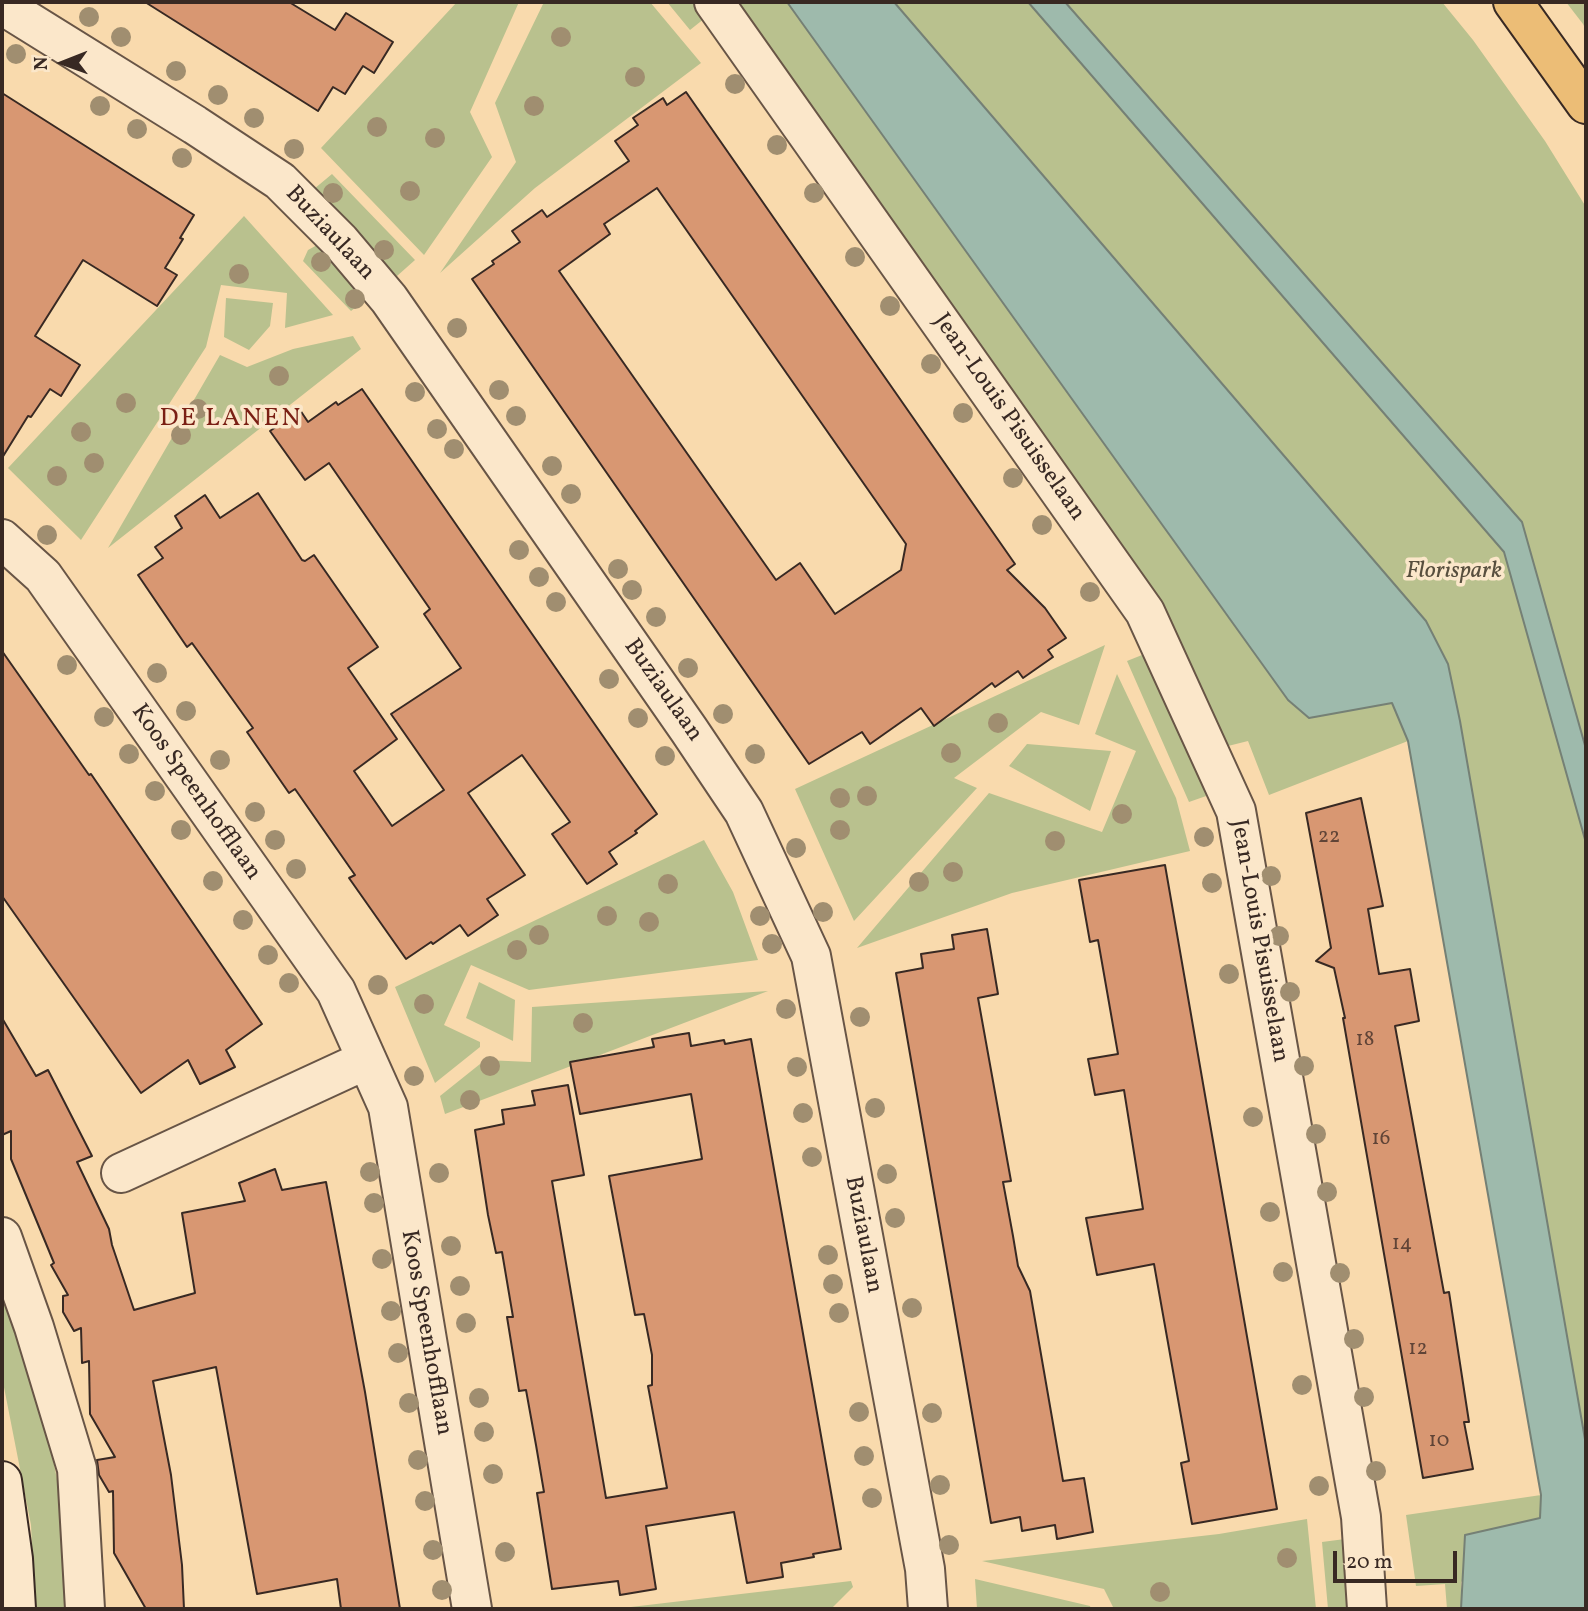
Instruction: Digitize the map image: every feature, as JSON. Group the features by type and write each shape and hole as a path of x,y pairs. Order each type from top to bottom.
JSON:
{"highway":[{"path":"1513,2 1586,104"}],"street":[{"name":"Jean-Louis Pisuisselaan","path":"714,2 1145,612 1236,811 1361,1517 1367,1609"},
{"name":"Buziaulaan","path":"2,5 280,181 340,241 389,299 690,730 744,812 811,956 925,1569 928,1609"},
{"name":"Koos Speenhofflaan","path":"2,540 43,576 336,991 388,1107 472,1609"},
{"path":"121,1173 366,1060"},
{"path":"2,1237 34,1327 77,1469 85,1609"},
{"path":"2,1481 13,1559 16,1609"}],"green space":[{"path":"457,2 519,2 470,112 492,157 424,255 321,148"},
{"path":"544,2 650,2 701,63 535,188 440,273 516,162 495,103"},
{"path":"667,2 699,2 710,14 690,30"},
{"path":"737,2 787,2 1288,700 1309,718 1392,703 1408,741 1269,795 1248,741 1228,746 1161,603"},
{"name":"Florispark","path":"894,2 1028,2 1504,552 1586,843 1586,1445 1448,663 1426,621"},
{"path":"1065,2 1442,2 1473,40 1545,141 1586,207 1586,749 1522,522"},
{"path":"1566,2 1586,2 1586,30 1583,24"},
{"path":"332,174 415,260 397,276 314,189"},
{"path":"244,216 333,315 285,328 287,293 221,285 206,347 81,540 8,468"},
{"path":"319,244 368,298 351,311 303,261 308,250"},
{"path":"226,298 273,303 270,326 249,350 224,337"},
{"path":"353,336 361,349 108,548 220,355 247,367 293,349"},
{"path":"1105,645 1079,725 1041,712 954,778 977,788 854,921 795,789"},
{"path":"1147,653 1209,795 1189,802 1127,661"},
{"path":"1117,674 1176,798 1190,851 1012,893 857,948 989,793 1102,832 1136,751 1095,734"},
{"path":"1027,744 1111,751 1090,811 1009,766"},
{"path":"704,840 733,892 758,960 529,990 471,965 444,1025 480,1042 480,1047 435,1083 395,987"},
{"path":"479,982 515,1000 513,1041 466,1018"},
{"path":"768,991 445,1114 440,1096 485,1060 531,1062 532,1007"},
{"path":"2,1270 39,1390 60,1494 72,1609 35,1609 31,1525 2,1377"},
{"path":"1541,1495 1541,1518 1461,1582 1461,1609 1447,1609 1445,1584 1416,1586 1406,1515"},
{"path":"1307,1519 1316,1609 1114,1609 1104,1589 982,1561 1219,1534"},
{"path":"1345,1539 1351,1609 1328,1609 1322,1542"},
{"path":"975,1579 1090,1606 1091,1609 977,1609"},
{"path":"851,1581 853,1587 831,1609 614,1609"}],"shaded area":[{"path":"787,2 894,2 1426,621 1448,664 1586,1445 1586,1609 1461,1609 1465,1535 1540,1518 1541,1495 1408,741 1392,703 1309,718 1288,700"},
{"path":"1028,2 1065,2 1522,522 1586,749 1586,843 1504,552"}],"building":[{"path":"145,2 289,2 335,30 346,13 393,42 374,73 363,66 345,94 333,87 318,111"},
{"path":"686,92 1015,564 1007,570 1045,608 1066,638 1048,650 1053,657 1023,678 1018,671 995,687 992,683 934,726 921,708 870,744 862,732 809,764 472,279 520,242 512,231 542,210 547,217 629,161 615,141 638,125 633,118 663,98 667,105","holes":["657,188 906,544 901,570 835,614 800,563 776,580 559,271 610,234 604,224"]},
{"path":"2,93 194,215 165,268 177,275 157,306 83,260 35,336 80,365 61,396 50,389 31,417 28,416 2,458"},
{"path":"362,389 657,814 635,831 637,833 609,852 617,864 587,884 552,834 570,822 522,755 468,793 525,875 487,899 498,915 468,936 460,925 406,959 349,878 355,875 295,789 289,793 247,732 253,728 192,643 187,647 138,575 163,558 155,547 182,528 175,516 205,495 220,518 258,493 302,560 314,555 378,647 348,668 397,739 354,771 392,826 444,790 391,714 461,668 424,614 430,609 329,463 305,480 270,431 300,410 308,422 336,402 338,405"},
{"path":"2,651 89,775 91,774 262,1024 226,1050 235,1067 200,1084 188,1060 141,1093 2,896"},
{"path":"1361,798 1383,906 1368,909 1379,974 1410,969 1419,1021 1395,1026 1444,1293 1449,1292 1469,1422 1464,1422 1473,1469 1423,1478 1345,1018 1334,968 1316,961 1331,948 1306,813"},
{"path":"1165,865 1277,1509 1192,1524 1181,1463 1189,1461 1154,1264 1097,1275 1086,1218 1143,1209 1124,1090 1095,1095 1088,1059 1118,1054 1098,940 1090,942 1079,880"},
{"path":"987,929 998,994 978,998 1011,1181 1003,1182 1018,1266 1030,1291 1063,1481 1084,1478 1093,1532 1057,1539 1055,1525 1022,1531 1020,1517 991,1523 896,973 923,968 921,954 954,949 952,935"},
{"path":"2,1018 36,1076 48,1070 92,1156 77,1162 109,1229 134,1310 195,1293 182,1213 245,1201 239,1183 275,1169 282,1190 326,1182 365,1392 400,1609 341,1609 337,1579 257,1594 216,1367 153,1381 171,1475 182,1565 184,1609 146,1609 114,1553 113,1491 109,1492 99,1475 97,1460 115,1457 90,1414 89,1361 82,1363 81,1328 74,1331 63,1312 63,1296 68,1295 51,1265 54,1263 11,1159 11,1131 2,1135"},
{"path":"689,1033 691,1046 724,1040 725,1044 751,1039 841,1549 781,1563 783,1577 747,1583 734,1512 646,1526 656,1589 620,1595 618,1581 552,1589 537,1493 544,1492 526,1390 519,1391 507,1317 513,1317 502,1252 496,1253 488,1215 475,1130 504,1124 502,1110 535,1105 532,1091 568,1085 584,1175 552,1181 606,1498 667,1488 648,1386 652,1385 652,1355 644,1314 635,1315 609,1176 702,1159 691,1094 580,1114 570,1062 654,1047 652,1039"}],"district":[{"name":"DE LANEN","path":"231,420"}]}
